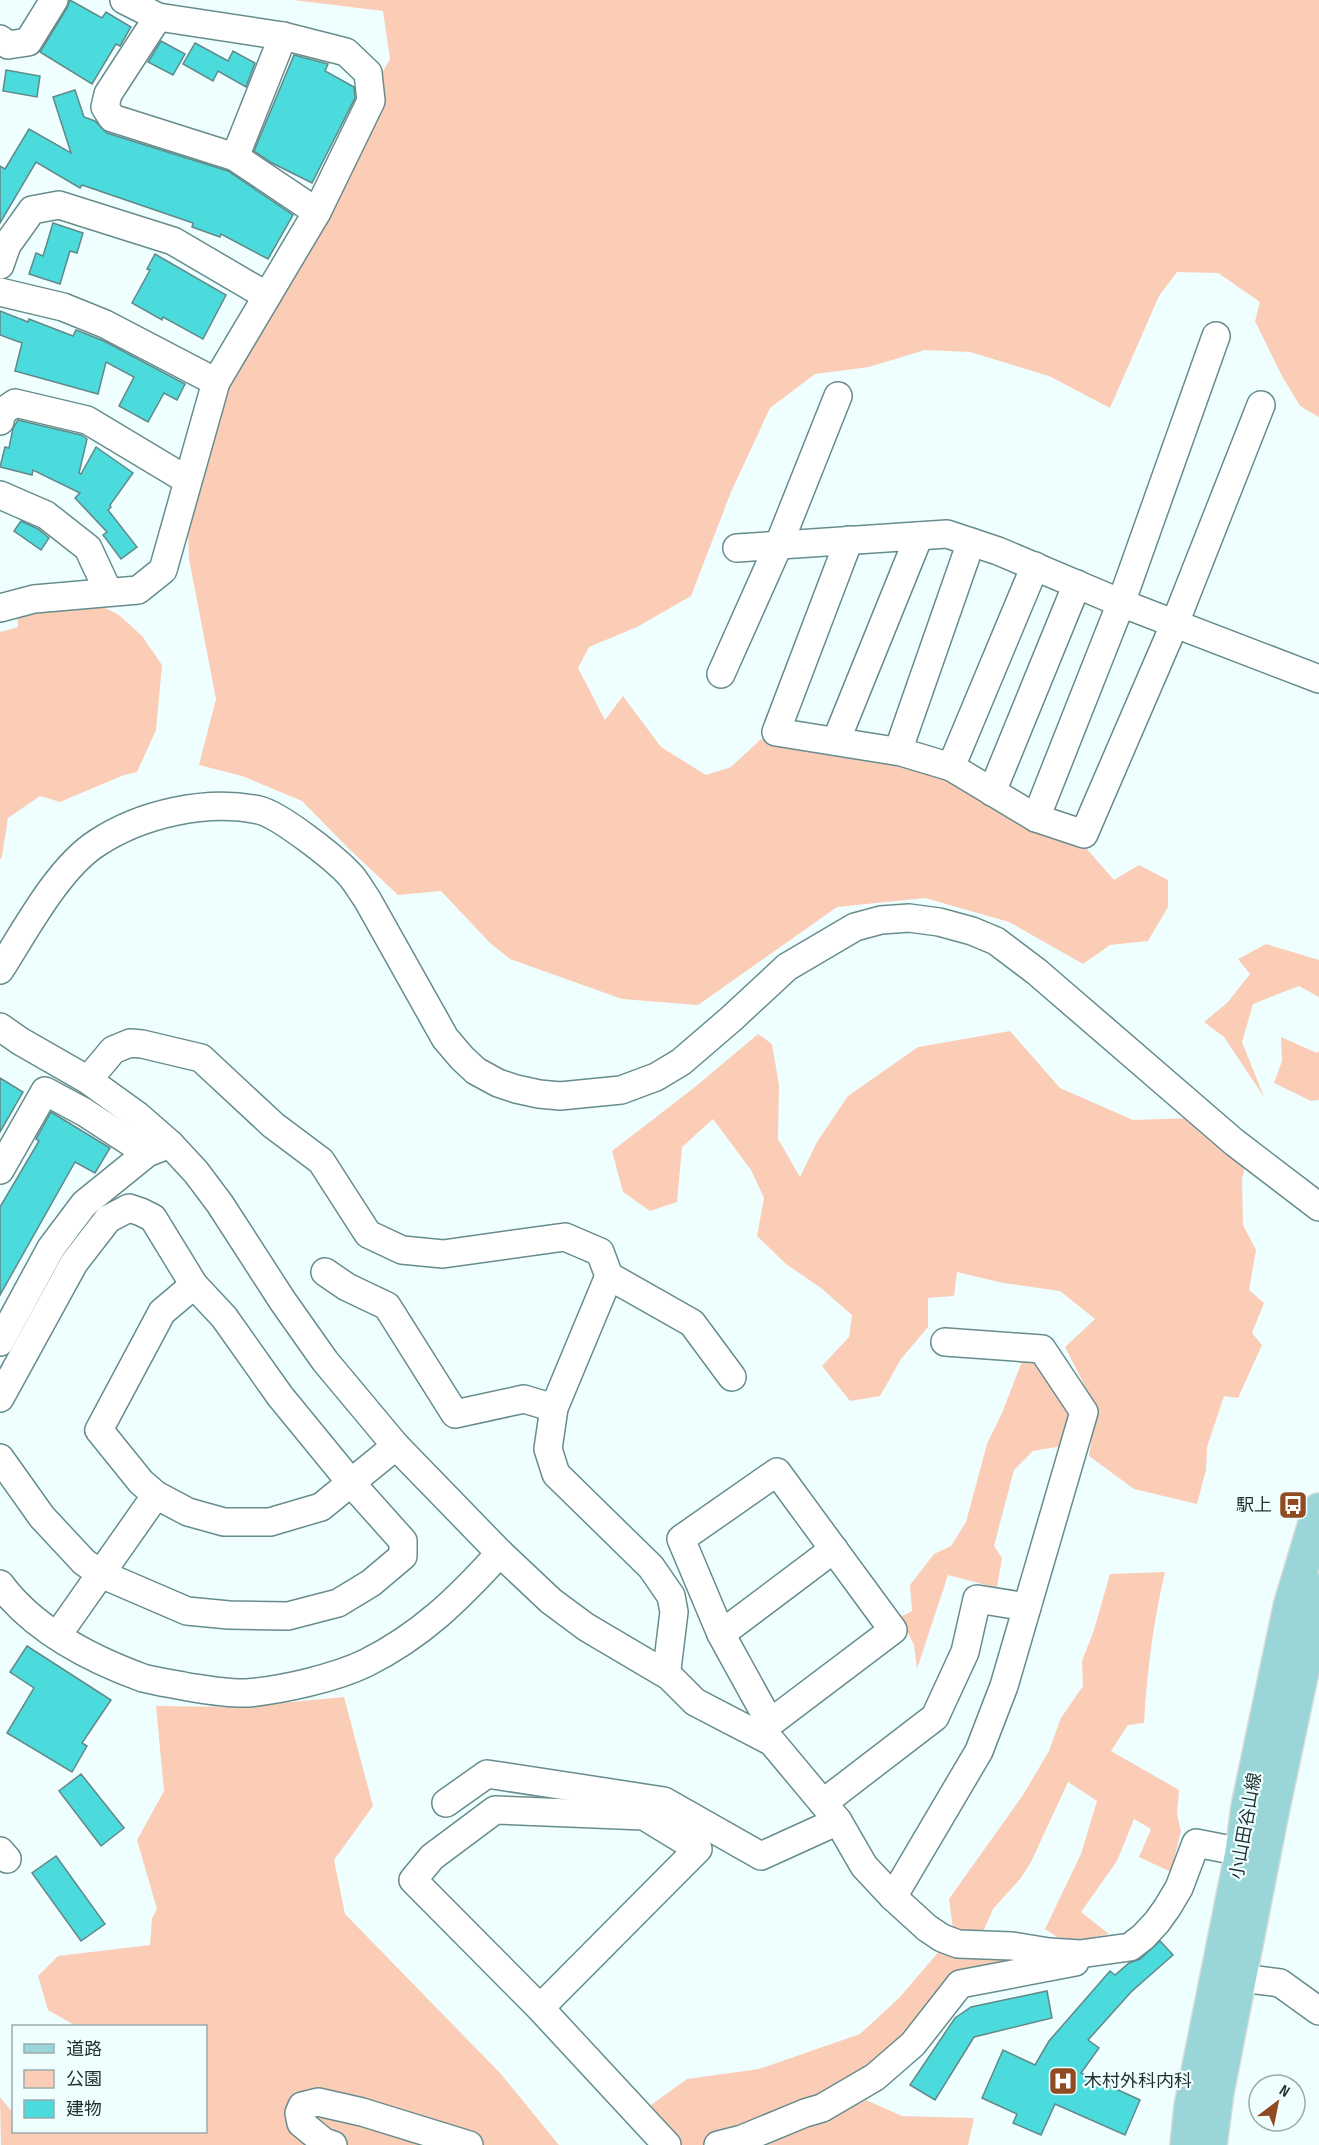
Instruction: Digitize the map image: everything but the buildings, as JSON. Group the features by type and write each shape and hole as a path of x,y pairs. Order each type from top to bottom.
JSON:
{"main road":[{"name":"小山田谷山線","path":"1210,2145 1217,2092 1241,1978 1252,1854 1248,1807 1290,1607 1319,1510"},
{"name":"小山田谷山線","path":"1187,2145 1191,2107 1319,1591"}],"street":[{"path":"0,39 8,45 28,42 54,0"},
{"path":"0,608 34,599 138,590 163,570 216,382 317,212 371,101 368,73 346,52 283,36 158,17 124,0"},
{"path":"158,17 108,94 105,106 112,118 236,157 317,212"},
{"path":"236,157 283,36"},
{"path":"0,265 6,245 32,210 59,205 173,241 267,296"},
{"path":"0,292 63,308 105,324 216,382"},
{"path":"1036,818 1121,603 1216,336"},
{"path":"721,674 779,544 838,396"},
{"path":"0,421 2,412 15,403 87,420 187,480"},
{"path":"849,540 776,732 898,751 951,766 1036,818 1084,834 1175,623 1261,405"},
{"path":"0,495 46,515 88,548 108,591"},
{"path":"736,548 947,534 1035,566 1121,603 1319,679"},
{"path":"836,741 919,536"},
{"path":"898,751 971,542"},
{"path":"951,766 1035,566"},
{"path":"992,792 1077,584"},
{"path":"0,970 61,876 96,843 142,820 177,810 224,807 260,810 305,838 352,877 445,1038 476,1071 498,1083 539,1095 580,1096 621,1090 656,1077 681,1062 787,967 855,927 881,920 909,918 939,922 972,931 996,941 1037,972 1234,1142 1319,1207"},
{"path":"0,1027 88,1080 138,1116 158,1148"},
{"path":"88,1080 113,1050 130,1043 201,1058 273,1125 321,1161 368,1234 402,1250 443,1254 565,1237 600,1251 609,1276 692,1323 732,1377"},
{"path":"0,1170 45,1091 158,1148 196,1172 325,1361 396,1446 500,1553 551,1601 586,1627 669,1676 695,1702 771,1733"},
{"path":"0,1342 51,1248 84,1204 158,1148"},
{"path":"0,1398 74,1263 108,1219 129,1208 141,1212 153,1218 194,1285 224,1317 280,1396 352,1484 403,1540 403,1556 371,1583 338,1603 288,1616 229,1615 187,1611 101,1574 84,1562 42,1517 0,1458"},
{"path":"325,1272 347,1287 387,1305 455,1414 524,1399 554,1408"},
{"path":"609,1276 554,1408 548,1449 556,1474 651,1567 670,1596 674,1612 667,1669 669,1676"},
{"path":"194,1285 162,1312 99,1430 141,1482 156,1495 188,1512 224,1522 270,1522 321,1507 396,1446"},
{"path":"893,1897 979,1751 1004,1686 1084,1412 1042,1349 945,1342"},
{"path":"771,1733 893,1630 777,1472 681,1539 721,1634 771,1733 830,1812 864,1866 927,1929 958,1944 1012,1946 1080,1954 1130,1947"},
{"path":"57,1636 156,1495"},
{"path":"721,1634 834,1549"},
{"path":"0,1584 11,1599 57,1636 104,1662 146,1678 207,1690 246,1693 286,1686 343,1672 365,1664 430,1624 500,1553"},
{"path":"447,1803 487,1774 664,1801 761,1856 830,1812 935,1717 965,1652 977,1599 1027,1607"},
{"path":"540,2008 698,1849 644,1816 495,1810 432,1857 413,1880 540,2008 668,2145"},
{"path":"718,2145 742,2139 822,2108 875,2077 914,2044 960,1984 1057,1966 1130,1947 1157,1923 1167,1908 1179,1888 1196,1843 1252,1854"},
{"path":"1241,1978 1280,1983 1319,2011"},
{"path":"333,2145 324,2142 301,2123 299,2113 302,2106 318,2102 362,2112 469,2145"}],"green space":[{"path":"293,0 1319,0 1319,417 1300,406 1282,376 1255,321 1260,302 1218,273 1177,272 1159,296 1110,408 1049,376 970,352 925,350 869,367 815,374 770,408 731,492 691,596 637,627 589,647 578,668 605,720 623,696 661,747 706,775 731,767 760,740 790,733 870,744 1079,840 1114,880 1139,865 1168,880 1168,907 1148,941 1110,945 1083,964 1009,922 925,898 837,907 698,1005 622,999 510,959 490,943 441,891 398,895 302,801 242,776 199,765 216,699 189,559 187,505 206,424 249,349 280,301 326,214 365,103 390,59 383,11"},
{"path":"89,600 119,615 142,636 162,665 156,730 137,772 124,775 60,802 40,796 8,818 0,860 0,632 18,627 17,609"},
{"path":"1266,944 1319,960 1319,997 1299,986 1253,1004 1242,1042 1264,1097 1224,1037 1204,1022 1228,1002 1250,974 1238,959"},
{"path":"1010,1031 1060,1088 1133,1120 1223,1117 1252,1141 1242,1179 1243,1225 1256,1250 1249,1290 1264,1303 1252,1333 1262,1345 1238,1398 1224,1396 1207,1447 1206,1470 1197,1504 1134,1489 1089,1456 1095,1416 1090,1396 1065,1347 1095,1319 1060,1291 1003,1283 957,1272 954,1296 928,1298 928,1327 901,1359 880,1396 850,1401 822,1366 849,1337 852,1315 821,1288 786,1264 757,1236 764,1198 751,1170 713,1119 682,1147 677,1202 650,1211 623,1192 612,1151 695,1087 758,1034 772,1044 779,1085 778,1139 800,1177 817,1142 848,1096 918,1047"},
{"path":"1281,1037 1317,1053 1319,1051 1319,1100 1311,1101 1274,1083 1282,1061"},
{"path":"1023,1359 1040,1366 1070,1416 1062,1446 1033,1451 1014,1470 994,1546 1002,1558 997,1588 948,1575 917,1669 914,1645 900,1617 912,1611 910,1585 934,1554 951,1546 966,1522 987,1444"},
{"path":"1165,1572 1151,1648 1144,1723 1128,1725 1111,1751 1179,1790 1177,1814 1181,1831 1171,1872 1139,1857 1151,1829 1134,1819 1117,1861 1081,1912 1109,1934 1085,1939 1060,1939 1045,1929 1081,1854 1097,1801 1068,1782 1031,1862 1020,1879 993,1909 983,1932 997,1939 1040,1937 1064,1955 951,1979 892,2077 730,2145 677,2145 651,2105 687,2079 759,2069 860,2034 899,1998 936,1955 953,1929 949,1899 1023,1795 1049,1751 1061,1718 1083,1686 1082,1661 1094,1630 1110,1574"},
{"path":"344,1697 373,1806 334,1860 345,1914 500,2073 559,2145 1,2145 0,2097 12,2112 12,2133 207,2133 207,2025 74,2025 48,2010 38,1976 58,1956 150,1945 152,1918 157,1909 137,1840 164,1791 156,1706 239,1707"},
{"path":"866,2100 902,2116 974,2118 968,2145 767,2145"}],"place":[{"name":"駅上","path":"1293,1505"},
{"name":"木村外科内科","path":"1063,2081"}]}
